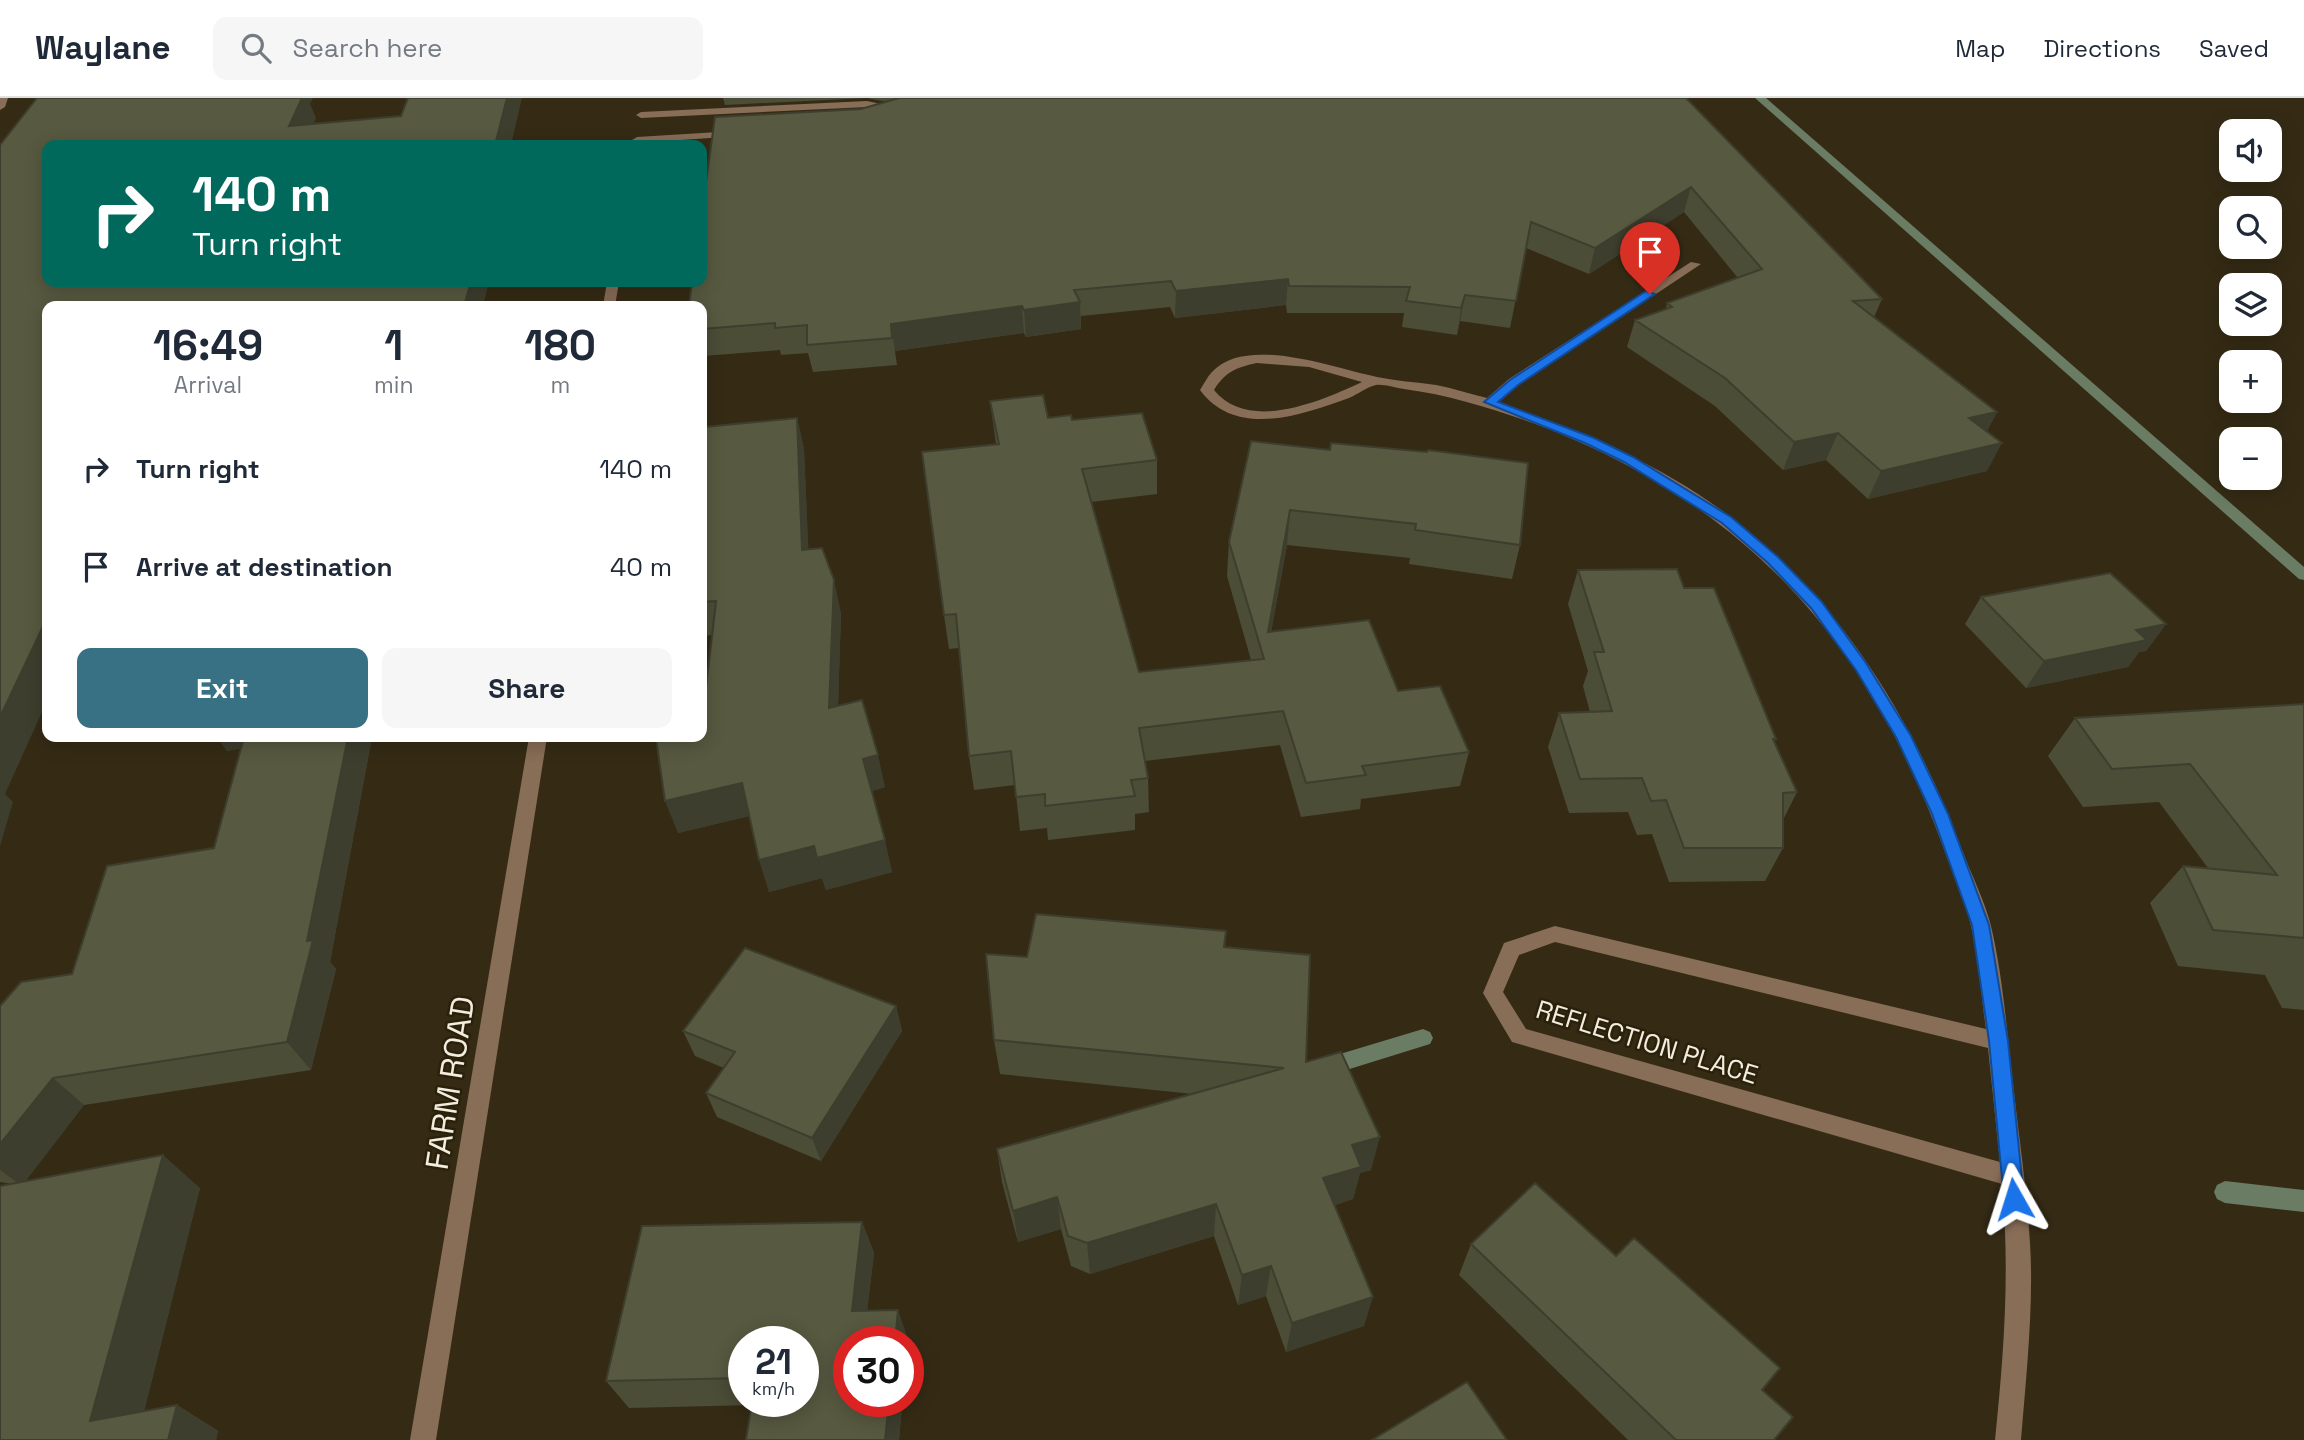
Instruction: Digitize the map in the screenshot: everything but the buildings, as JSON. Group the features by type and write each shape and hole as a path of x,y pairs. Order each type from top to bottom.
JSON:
{"street":[{"path":"0,107 3,98"},
{"path":"636,140 641,111 867,104 916,112 890,120"},
{"path":"664,140 749,134"},
{"path":"1490,402 1514,382 1695,264"},
{"path":"1374,381 1347,394 1290,413 1274,415 1251,415 1231,411 1215,400 1207,390 1211,378 1222,368 1241,362 1269,359 1335,368 1374,381 1437,389 1490,402 1590,440 1671,484 1726,520 1773,560 1816,604 1861,666 1904,736 1940,814 1980,925 1998,1041 2019,1245 2015,1367 2008,1440"},
{"name":"FARM ROAD","path":"423,1440 537,742"},
{"name":"REFLECTION PLACE","path":"1998,1041 1555,934 1511,949 1493,993 1519,1036 2011,1176"}],"waterway":[{"path":"1760,98 2304,575"},
{"path":"1340,1063 1423,1038"},
{"path":"2225,1192 2304,1201"}],"route":[{"path":"1650,294 1514,382 1490,402 1590,440 1671,484 1726,520 1773,560 1816,604 1861,666 1904,736 1940,814 1980,925 1998,1041 2014,1199"}]}
